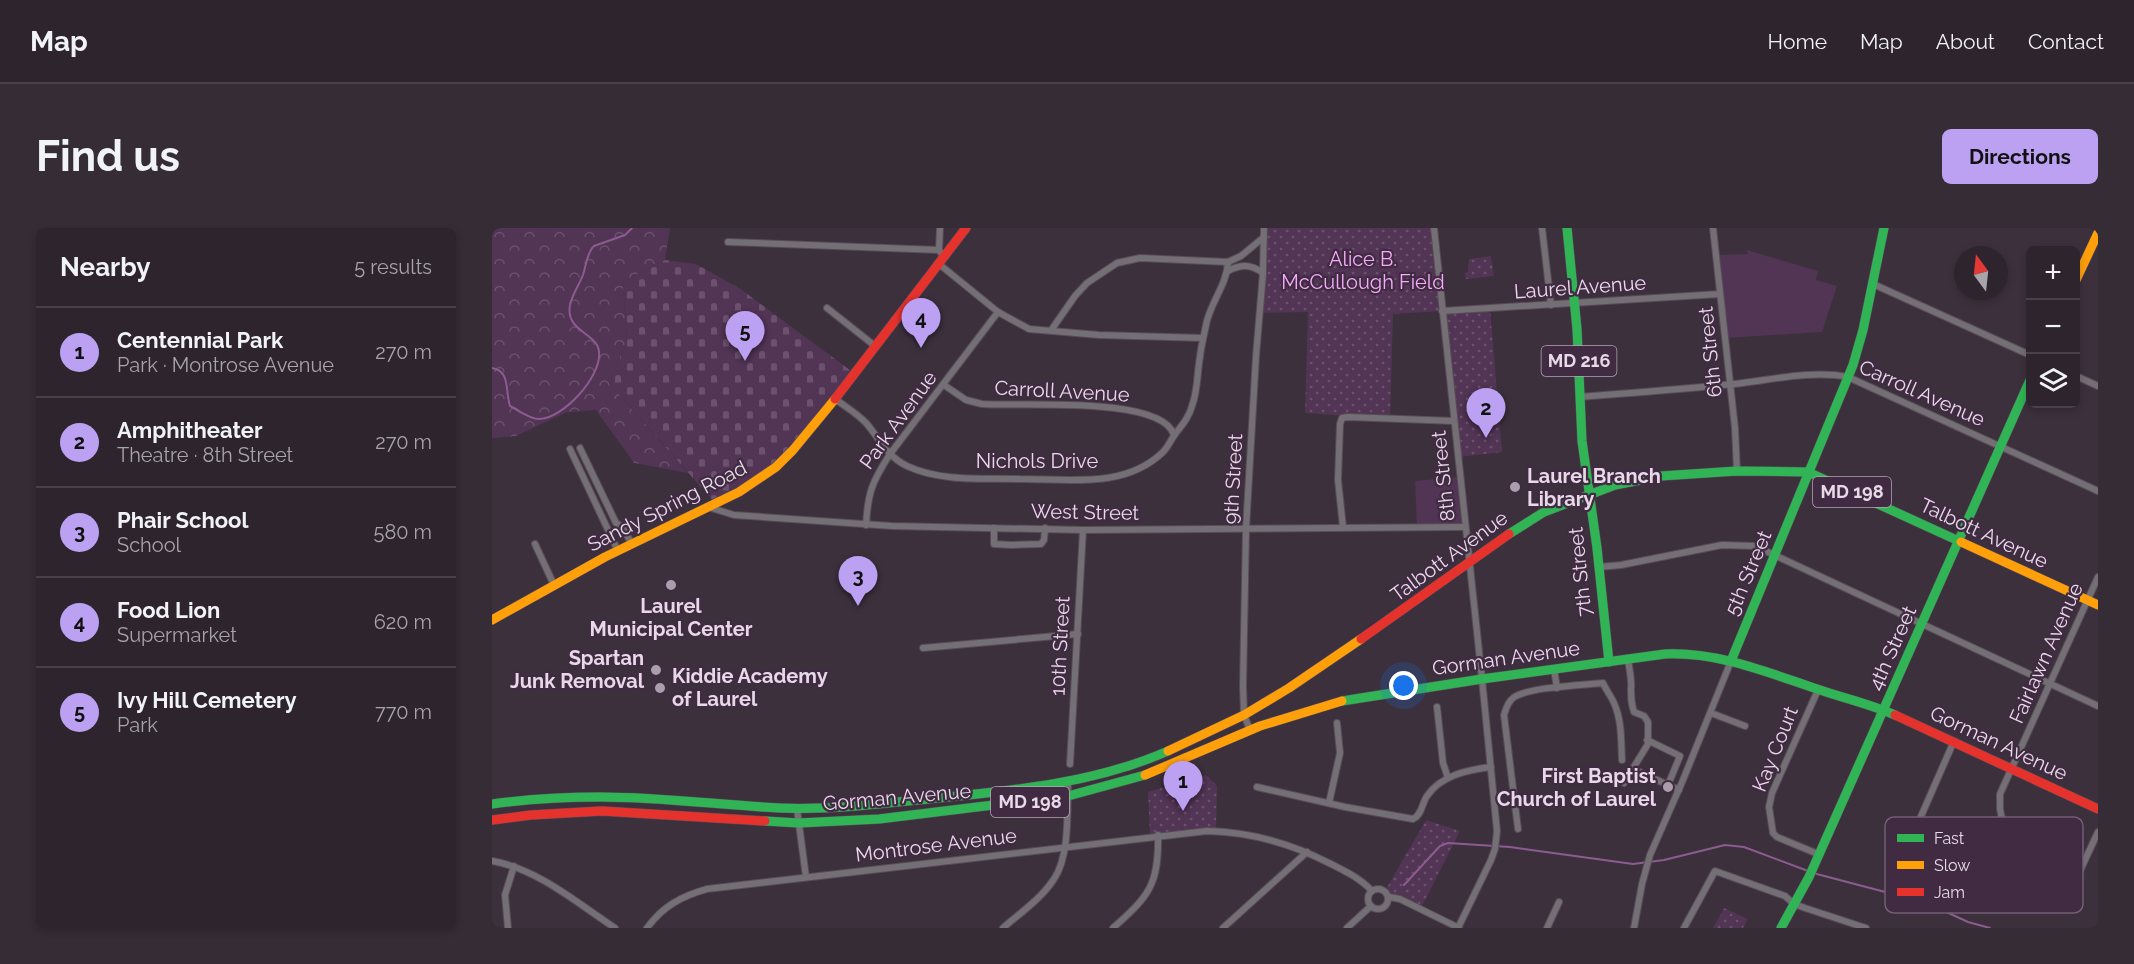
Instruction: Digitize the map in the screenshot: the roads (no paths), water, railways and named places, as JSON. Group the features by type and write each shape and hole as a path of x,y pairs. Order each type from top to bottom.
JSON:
{"main road":[{"name":"Sandy Spring Road","path":"493,617 618,551 739,492 776,467 835,399 941,257 966,228"},
{"name":"7th Street","path":"1567,228 1579,359 1581,441 1599,567 1609,662"},
{"name":"5th Street","path":"1731,661 1776,556 1859,347 1884,228"},
{"path":"2080,271 2098,232"},
{"name":"4th Street","path":"1781,928 1814,867 2026,391"},
{"name":"Talbott Avenue","path":"1244,715 1330,662 1496,542 1544,512 1588,494 1647,478 1737,471 1809,472 2098,605"},
{"name":"Gorman Avenue","path":"799,823 898,817 1068,796 1150,774 1250,730 1333,704 1482,679 1689,652 1707,654 1774,673 1818,690 1884,710 2098,809"},
{"name":"Gorman Avenue","path":"797,809 867,806 1068,782 1113,772 1145,761 1244,715"},
{"name":"MD 198","path":"492,804 602,796 797,809"},
{"name":"MD 198","path":"492,820 542,814 602,811 799,823"}],"street":[{"path":"940,228 941,257"},
{"name":"9th Street","path":"1250,730 1244,715 1243,674 1246,528 1264,228"},
{"name":"8th Street","path":"1434,228 1497,839 1495,849 1458,928"},
{"path":"1542,228 1551,305"},
{"name":"6th Street","path":"1713,228 1737,471"},
{"path":"1052,329 1087,283 1117,263 1140,258 1228,262 1241,256 1263,237"},
{"path":"728,242 941,257 998,312 1021,327 1076,333 1203,338"},
{"name":"Nichols Drive","path":"835,399 860,417 890,454 905,466 941,476 1092,480 1121,476 1145,466 1166,449 1174,435 1184,425 1192,407 1208,312 1228,271 1228,262"},
{"path":"1228,271 1246,265 1263,273"},
{"path":"1873,284 2026,352"},
{"name":"Laurel Avenue","path":"1442,311 1720,294"},
{"path":"828,308 874,346"},
{"name":"Park Avenue","path":"866,525 870,489 890,454 998,312"},
{"name":"Carroll Avenue","path":"1579,397 1819,375 1848,377 2098,491"},
{"path":"2080,378 2098,386"},
{"name":"Carroll Avenue","path":"944,385 966,400 982,404 1110,407 1137,411 1163,420 1169,424 1174,435"},
{"path":"1343,527 1338,470 1342,418 1454,421"},
{"path":"580,448 616,523 632,544"},
{"path":"570,449 618,551"},
{"name":"West Street","path":"706,507 734,515 866,525 1083,530 1465,527"},
{"path":"994,528 993,542 998,545 1041,544 1044,540 1045,528"},
{"name":"10th Street","path":"1070,764 1083,530"},
{"path":"535,544 554,585"},
{"path":"1599,567 1736,544 1755,546 2098,706"},
{"name":"Fairlawn Avenue","path":"2003,817 2000,799 2098,577"},
{"path":"923,648 1078,634"},
{"path":"1624,783 1645,752 1648,722 1644,716 1634,712 1631,703 1632,691 1628,659"},
{"name":"5th Street","path":"1634,928 1645,869 1650,855 1731,661"},
{"path":"1554,669 1557,688"},
{"path":"1518,829 1504,716 1506,707 1514,697 1557,688 1603,683 1618,714 1622,760"},
{"name":"Kay Court","path":"1818,690 1772,793 1769,807 1770,823 1777,837 1818,854"},
{"path":"1437,707 1443,763 1448,778"},
{"name":"Kay Court","path":"1711,713 1745,726"},
{"path":"1329,803 1340,753 1336,723"},
{"path":"1647,740 1680,756 1668,785"},
{"path":"1921,817 1954,741"},
{"path":"1257,787 1413,819 1419,815 1431,791 1448,778 1491,767"},
{"path":"1634,769 1679,790"},
{"path":"1003,928 1042,894 1054,880 1061,866 1068,782"},
{"path":"797,809 806,877"},
{"name":"Montrose Avenue","path":"647,928 672,903 694,893 717,887 1207,831 1236,832 1276,840 1362,880 1372,891"},
{"path":"2083,865 2098,832"},
{"path":"1113,928 1135,909 1149,891 1158,865 1158,835"},
{"path":"1222,928 1306,852"},
{"path":"492,861 514,866 547,883 615,928"},
{"path":"508,928 505,894 514,866"},
{"path":"1684,928 1715,871 1785,896 1794,904 1866,928"},
{"path":"1389,897 1384,909 1377,910 1368,900 1372,891 1382,889 1389,897 1400,899 1458,928"},
{"path":"1547,928 1559,902"},
{"path":"1347,928 1371,906"}],"waterway":[{"path":"492,368 502,373 505,378 510,406 531,418 549,417 569,404 588,384 598,362 599,352 593,340 572,321 571,301 583,275 588,255 594,246 625,235 632,228"},
{"path":"1404,885 1440,846 1448,843 1510,847 1633,864 1664,860 1725,845 1744,847 1808,871"},
{"path":"1813,873 1885,892"},
{"path":"1949,913 1968,922 1990,928"}],"place":[{"name":"Food Lion","path":"921,348"},
{"name":"Ivy Hill Cemetery","path":"745,361"},
{"name":"Amphitheater","path":"1486,438"},
{"name":"Laurel Branch Library","path":"1515,487"},
{"name":"Laurel Municipal Center","path":"671,585"},
{"name":"Phair School","path":"858,606"},
{"name":"Spartan Junk Removal","path":"656,670"},
{"name":"Kiddie Academy of Laurel","path":"660,688"},
{"name":"First Baptist Church of Laurel","path":"1668,787"},
{"name":"Centennial Park","path":"1183,811"}],"park label":[{"name":"Alice B. McCullough Field","path":"1363,270"}]}
